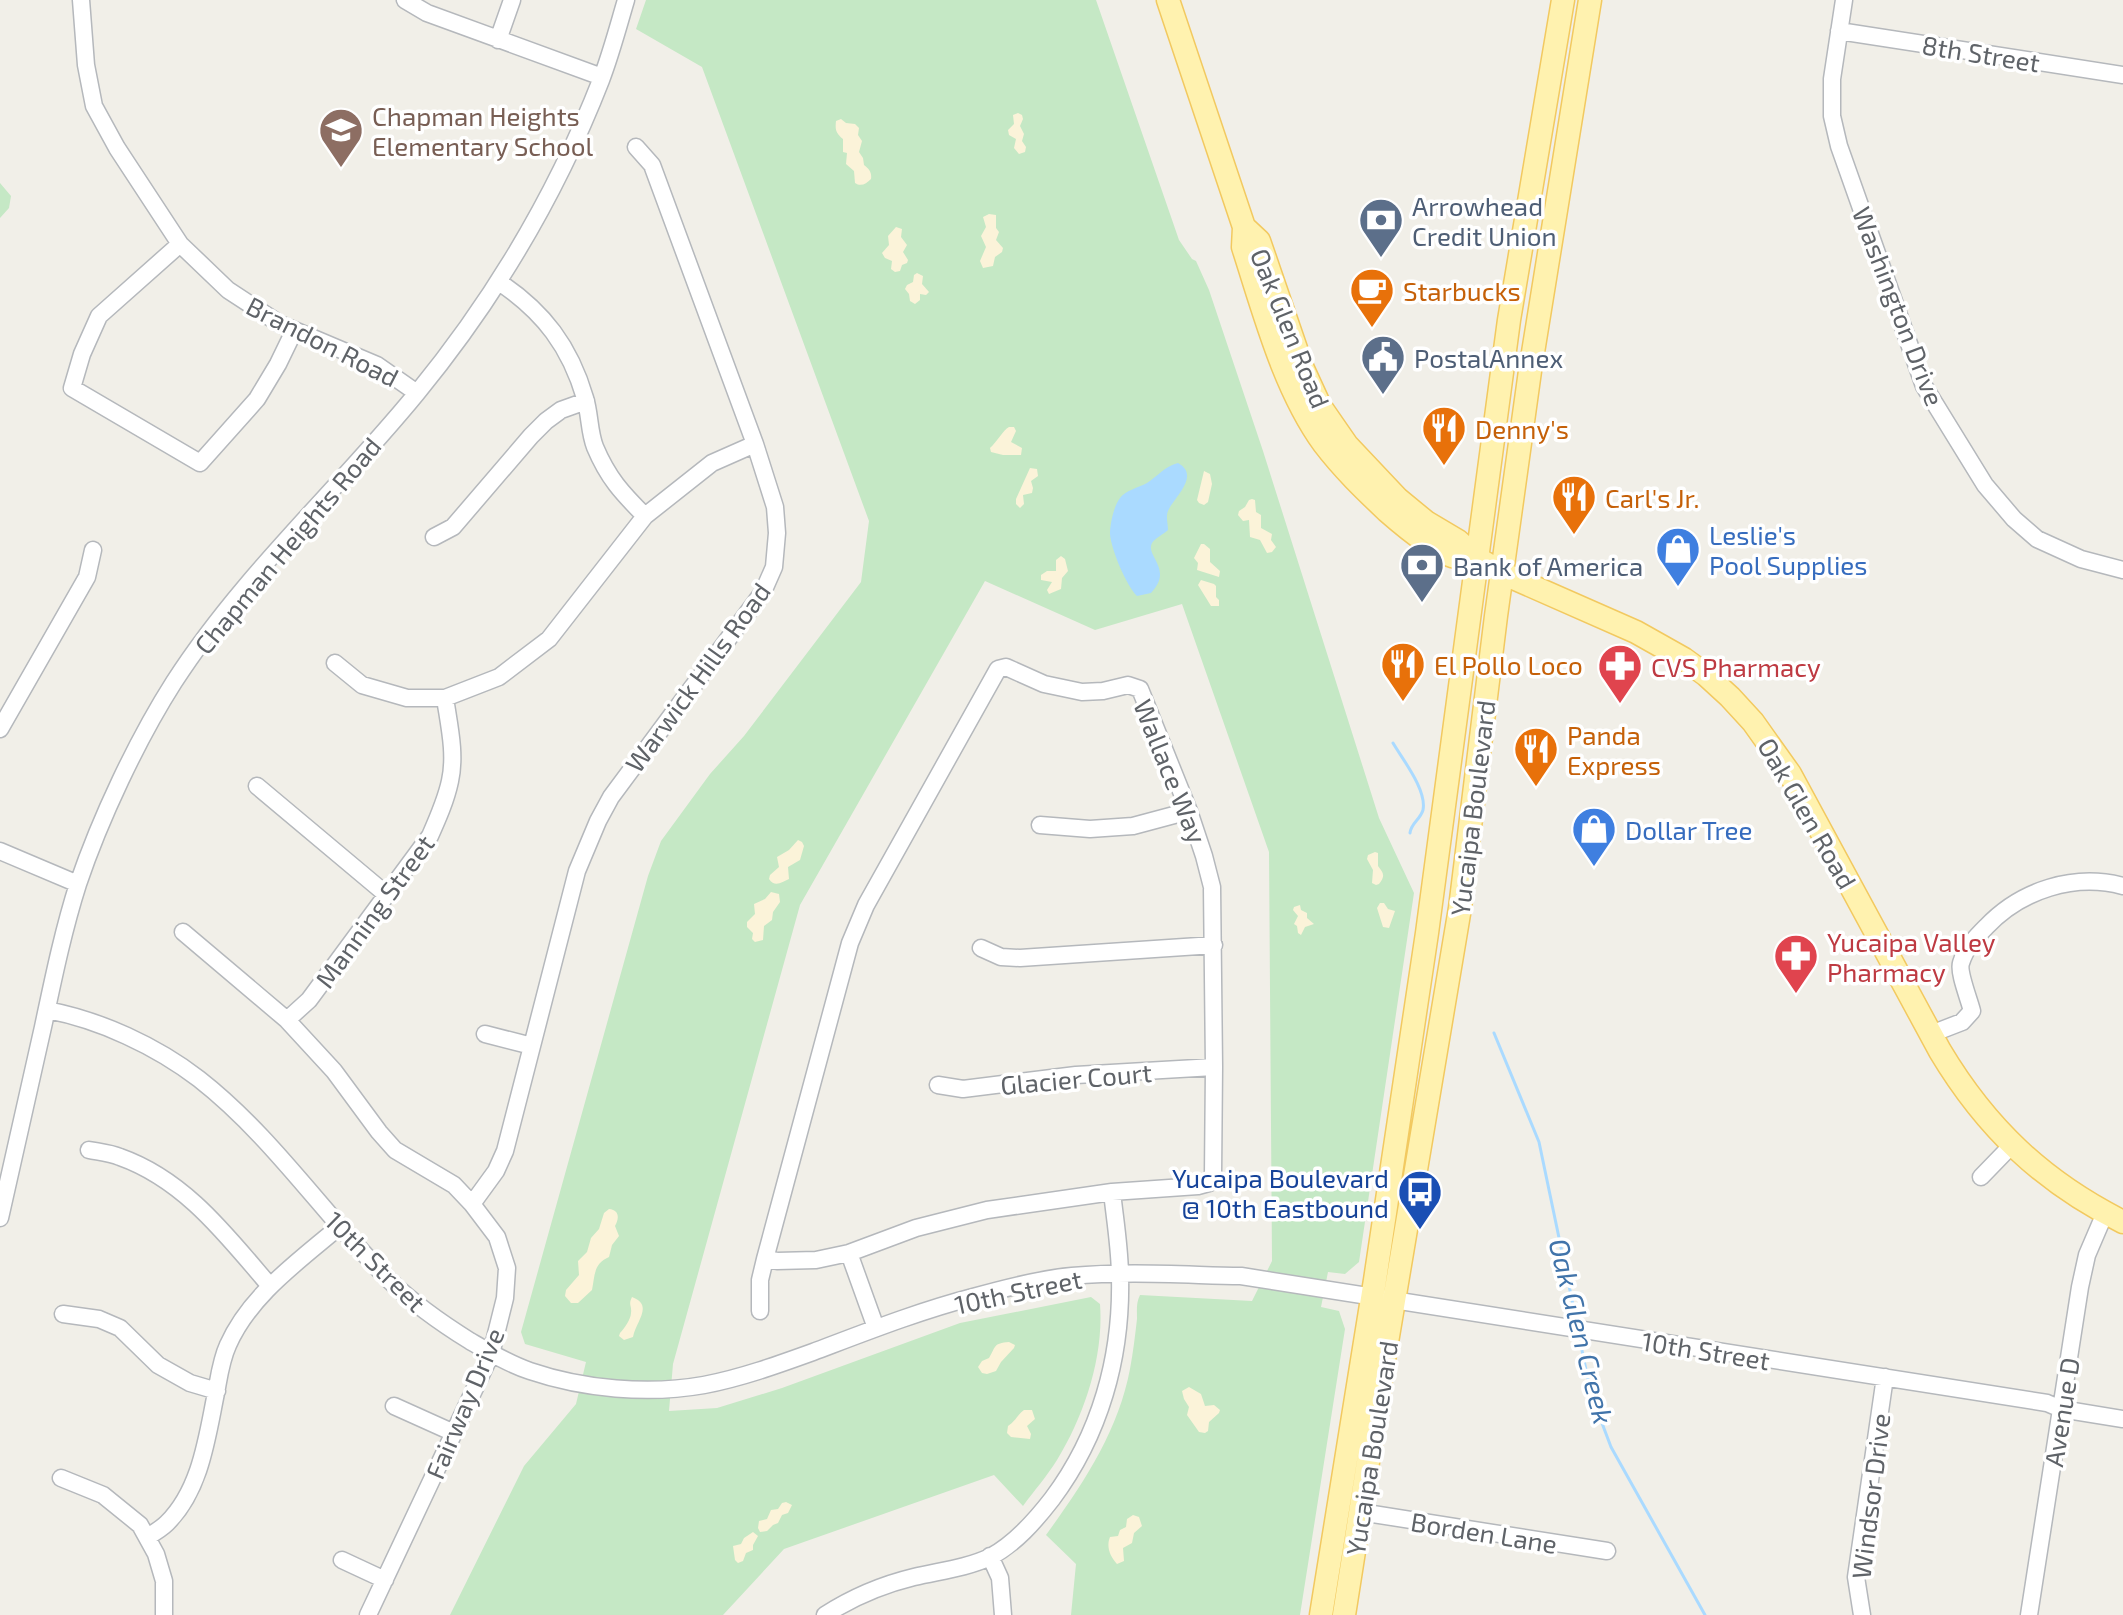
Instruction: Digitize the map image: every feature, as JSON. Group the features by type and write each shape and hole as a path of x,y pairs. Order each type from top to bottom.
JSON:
{"main road":[{"name":"Oak Glen Road","path":"1168,0 1244,227 1259,241 1303,369 1320,406 1338,432 1398,499 1477,558 1502,573 1648,638 1695,667 1730,697 1753,722 1790,774 1931,1034 1965,1090 2012,1145 2061,1186 2114,1217"},
{"name":"Yucaipa Boulevard","path":"1344,1615 1360,1512 1427,933 1509,320 1563,0"},
{"name":"Yucaipa Boulevard","path":"1321,1615 1460,908 1530,371 1590,0"}],"street":[{"name":"Brandon Road","path":"81,0 86,65 94,106 117,148 180,244 228,290 280,324 377,365 417,393"},
{"path":"405,0 427,13 602,77"},
{"path":"498,40 512,0"},
{"name":"Chapman Heights Road","path":"0,1218 78,884 137,749 173,684 214,624 417,393 499,282 535,222 572,149 602,77 626,0"},
{"name":"Washington Drive","path":"1844,0 1832,92 1832,116 1839,146 1924,386 1985,485 2014,519 2037,539 2055,548 2081,559 2123,570"},
{"name":"8th Street","path":"1839,31 2123,75"},
{"name":"Warwick Hills Road","path":"472,1204 496,1171 505,1151 577,871 598,821 611,797 763,592 774,567 777,533 775,507 755,444 652,165 636,147"},
{"path":"180,244 99,316 82,354 72,388 200,463 257,399 294,331"},
{"path":"499,282 538,312 551,327 575,369 586,401 594,443 605,467 618,490 645,516"},
{"path":"434,537 453,527 546,421 561,410 586,401"},
{"path":"335,663 362,685 407,698 445,698 499,677 549,639 645,516 712,463 755,444"},
{"path":"0,729 87,577 93,550"},
{"name":"Wallace Way","path":"760,1311 760,1280 765,1259 850,943 866,905 998,669 1006,667 1044,684 1082,692 1128,685 1140,689 1189,811 1212,887 1213,1175 1209,1183 1112,1192 987,1210 916,1228 849,1253 816,1260 765,1259"},
{"name":"Manning Street","path":"287,1020 309,1000 430,836 451,778 452,746 445,698"},
{"path":"257,786 387,895"},
{"path":"1040,825 1090,829 1133,826 1189,811"},
{"path":"0,851 78,884"},
{"path":"1931,1034 1962,1022 1972,1011 1960,966 1969,945 2000,912 2049,887 2079,881 2123,886"},
{"name":"Fairway Drive","path":"183,932 287,1020 334,1071 395,1150 454,1185 497,1237 507,1268 505,1298 491,1354 368,1615"},
{"path":"981,948 1001,957 1020,958 1214,945"},
{"name":"10th Street","path":"47,1010 66,1013 131,1039 160,1053 199,1080 238,1114 390,1281 439,1322 491,1354 530,1371 581,1384 655,1389 701,1386 776,1365 971,1297 1070,1276 1241,1276 2047,1403 2061,1409 2123,1419"},
{"path":"485,1034 532,1046"},
{"name":"Glacier Court","path":"938,1085 963,1089 1076,1075 1214,1067"},
{"path":"1981,1177 2012,1145"},
{"path":"89,1150 118,1156 176,1186 216,1223 270,1286"},
{"path":"825,1615 849,1600 883,1586 957,1568 990,1556 1036,1521 1062,1486 1090,1436 1107,1392 1118,1340 1120,1274 1112,1192"},
{"name":"Avenue D","path":"2029,1615 2087,1255 2114,1217"},
{"path":"147,1537 167,1523 189,1493 199,1469 227,1347 249,1311 270,1286 340,1226"},
{"path":"849,1253 876,1328"},
{"path":"63,1314 99,1319 120,1328 158,1365 190,1383 217,1391"},
{"name":"Windsor Drive","path":"1862,1615 1856,1577 1885,1377"},
{"path":"394,1406 454,1433"},
{"path":"61,1478 103,1495 140,1525 156,1554 164,1581 164,1615"},
{"name":"Borden Lane","path":"1360,1512 1607,1551"},
{"path":"990,1556 1000,1578 1003,1615"},
{"path":"342,1560 385,1580"}],"green space":[{"path":"646,0 1096,0 1179,240 1196,261 1209,290 1379,818 1414,893 1359,1262 1345,1274 1328,1272 1321,1307 1339,1311 1345,1329 1300,1615 1071,1615 1076,1564 1046,1535 1086,1477 1117,1414 1130,1369 1140,1295 1252,1301 1272,1261 1269,852 1182,604 1095,630 985,581 800,905 673,1364 669,1411 717,1408 782,1388 960,1323 1091,1297 1100,1304 1099,1345 1084,1405 1067,1443 1023,1506 994,1475 784,1549 723,1615 450,1615 524,1466 576,1404 586,1362 525,1344 521,1332 648,876 661,841 861,582 869,521 702,67 636,29"},
{"path":"0,183 11,196 9,208 0,218"}],"sand":[{"path":"1018,113 1023,119 1020,126 1026,147 1025,152 1019,154 1014,148 1016,139 1009,135 1008,130 1014,124 1013,115"},
{"path":"841,119 859,128 858,135 862,141 859,152 871,174 871,179 863,184 855,183 854,171 846,164 843,139 836,129 836,121"},
{"path":"996,215 999,232 996,240 1003,248 995,257 993,266 983,268 980,261 986,247 981,236 986,227 983,217"},
{"path":"896,227 902,229 901,237 907,245 903,252 908,260 900,271 895,272 891,269 892,261 882,253 889,245 888,236"},
{"path":"917,273 923,276 922,284 929,292 920,294 920,300 915,304 910,301 905,289"},
{"path":"1009,427 1014,427 1016,431 1011,442 1022,448 1021,455 991,452 990,448"},
{"path":"1030,468 1037,469 1038,476 1031,481 1032,493 1023,495 1024,504 1020,508 1016,499"},
{"path":"1204,471 1210,474 1212,484 1208,502 1204,505 1197,500"},
{"path":"1252,499 1255,500 1256,512 1261,515 1261,528 1272,534 1271,540 1276,547 1272,552 1267,553 1260,540 1250,537 1249,520 1243,521 1238,515"},
{"path":"1201,544 1210,549 1210,562 1220,571 1219,577 1197,570 1198,563 1194,558"},
{"path":"1061,556 1068,571 1062,578 1061,589 1049,594 1047,590 1052,582 1041,580 1041,575 1056,571 1056,560"},
{"path":"1201,580 1216,586 1219,606 1211,606 1198,585"},
{"path":"798,840 804,846 800,860 788,867 789,879 774,883 769,879 779,867 777,857"},
{"path":"1378,853 1378,866 1383,876 1376,885 1372,883 1373,870 1367,859"},
{"path":"771,892 779,894 780,902 772,920 764,926 763,940 755,942 747,922 755,914 754,904"},
{"path":"1380,903 1395,911 1389,928 1383,927 1377,908"},
{"path":"1300,905 1314,924 1305,927 1301,935 1294,924 1298,916 1293,910"},
{"path":"609,1209 617,1213 615,1226 619,1236 612,1245 609,1257 597,1267 592,1290 578,1303 571,1303 565,1296 566,1290 579,1275 578,1261 587,1252 591,1238"},
{"path":"632,1297 642,1304 643,1309 633,1337 624,1340 619,1336 630,1318"},
{"path":"1009,1342 1015,1345 1014,1348 996,1371 982,1373 978,1367 982,1361 989,1358 997,1345"},
{"path":"1189,1387 1201,1394 1205,1406 1214,1405 1220,1410 1209,1422 1205,1433 1199,1432 1187,1415 1189,1407 1182,1391"},
{"path":"1024,1410 1032,1410 1035,1419 1027,1426 1030,1439 1011,1437 1007,1433 1008,1426"},
{"path":"786,1502 792,1505 788,1513 767,1531 760,1532 759,1521 767,1519 771,1510 778,1509"},
{"path":"1133,1515 1139,1517 1142,1526 1134,1533 1132,1543 1123,1548 1124,1561 1117,1564 1109,1551 1110,1537 1118,1536 1120,1530 1126,1527 1127,1519"},
{"path":"753,1532 758,1536 753,1550 738,1563 733,1546 741,1544"}],"water":[{"path":"1178,463 1187,473 1187,479 1168,512 1168,530 1153,541 1151,548 1160,577 1151,593 1137,596 1124,576 1113,548 1110,534 1114,510 1125,493"}],"waterway":[{"name":"Oak Glen Creek","path":"1393,743 1413,775 1423,802 1422,813 1410,833"},
{"name":"Oak Glen Creek","path":"1494,1033 1539,1142 1577,1324"},
{"name":"Oak Glen Creek","path":"1579,1336 1591,1394 1611,1447 1705,1615"}],"place":[{"name":"Chapman Heights Elementary School","path":"341,169"},
{"name":"Arrowhead Credit Union","path":"1381,259"},
{"name":"Starbucks","path":"1372,329"},
{"name":"PostalAnnex","path":"1383,396"},
{"name":"Denny's","path":"1444,467"},
{"name":"Carl's Jr.","path":"1574,536"},
{"name":"Leslie's Pool Supplies","path":"1678,588"},
{"name":"Bank of America","path":"1422,604"},
{"name":"El Pollo Loco","path":"1403,703"},
{"name":"CVS Pharmacy","path":"1620,705"},
{"name":"Panda Express","path":"1536,788"},
{"name":"Dollar Tree","path":"1594,868"},
{"name":"Yucaipa Valley Pharmacy","path":"1796,995"},
{"name":"Yucaipa Boulevard @ 10th Eastbound","path":"1420,1231"}]}
